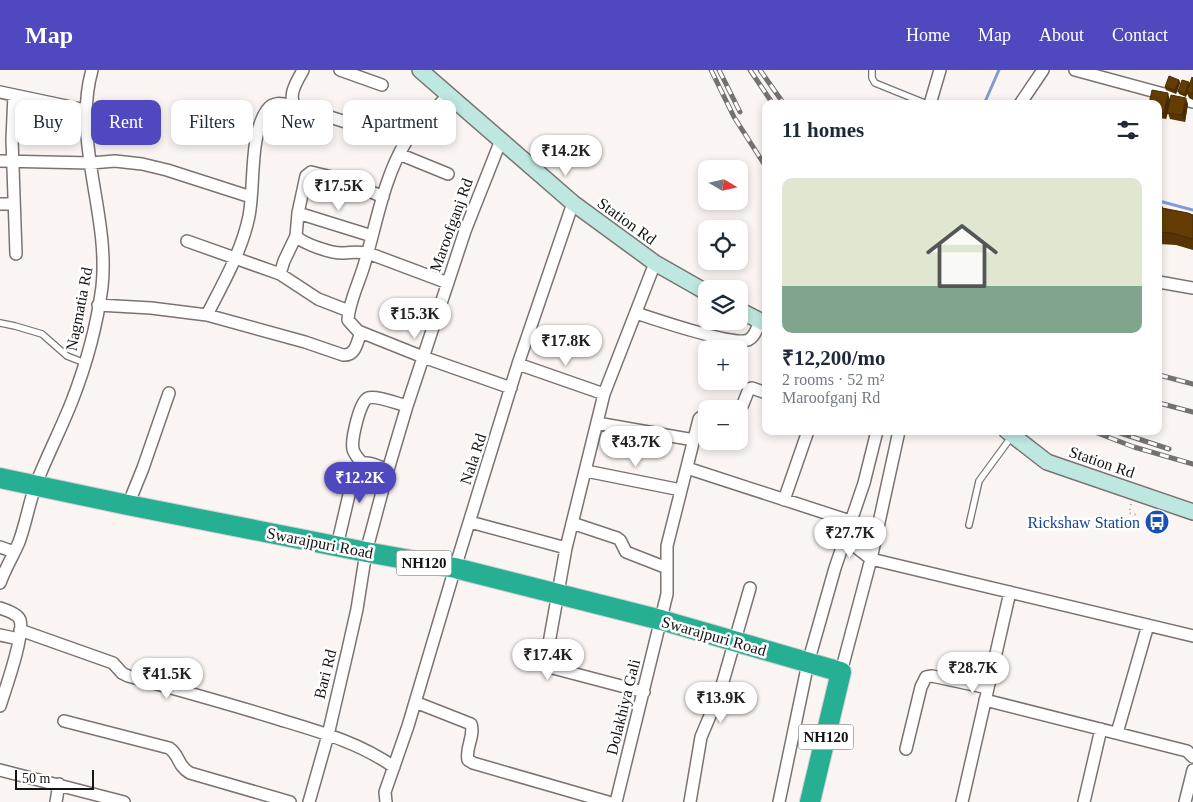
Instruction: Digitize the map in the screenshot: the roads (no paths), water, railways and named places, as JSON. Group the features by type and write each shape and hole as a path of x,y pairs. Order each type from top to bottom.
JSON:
{"highway":[{"name":"Swarajpuri Road","path":"0,478 128,505 454,568 661,620 841,672"},
{"name":"NH120","path":"811,802 841,672"}],"street":[{"name":"Nagmatia Rd","path":"0,583 23,530 35,485 72,400 85,363 102,289 103,235 91,163 85,110 92,70"},
{"path":"292,100 292,95 303,70"},
{"path":"340,70 382,85"},
{"name":"Station Rd","path":"420,70 573,203 656,263 698,287"},
{"path":"930,100 940,70"},
{"path":"1023,100 1043,70"},
{"path":"1075,70 1193,102"},
{"path":"0,92 85,110"},
{"path":"14,95 13,162 16,254"},
{"path":"444,100 449,95"},
{"path":"207,315 235,258 249,215 255,147 263,118"},
{"name":"Maroofganj Rd","path":"366,552 407,406 465,231 500,140"},
{"path":"404,145 383,197 348,320 352,326 361,332 423,357 511,388"},
{"path":"399,154 448,174"},
{"path":"0,161 91,163 115,161 142,164 251,197"},
{"path":"280,274 289,248 296,236 298,213 306,176 311,172 344,180 383,197"},
{"name":"Nala Rd","path":"386,802 384,792 416,702 454,568 518,364 573,203"},
{"path":"0,204 14,204"},
{"path":"298,213 372,236"},
{"path":"296,236 305,243 337,252 355,251 368,254 448,282"},
{"path":"187,241 280,274 318,299 349,312"},
{"path":"644,692 554,669 547,665 557,594 566,548 604,394 656,263"},
{"path":"1162,283 1193,288"},
{"path":"98,305 151,308 207,315 348,356 354,352 361,332"},
{"path":"636,313 702,334 742,342 750,340 762,323"},
{"path":"748,314 762,322"},
{"path":"518,364 604,394"},
{"path":"744,400 748,389 752,388 762,392"},
{"path":"128,505 169,393"},
{"path":"361,462 353,449 352,442 362,404 366,398 378,398 407,406"},
{"path":"597,423 694,440"},
{"name":"Dolakhiya Gali","path":"616,802 667,594 667,546 698,424"},
{"path":"784,500 807,435"},
{"path":"779,802 808,663 844,538 864,483 876,435"},
{"path":"841,672 871,559 898,435"},
{"name":"Station Rd","path":"1010,435 1047,462 1193,512"},
{"path":"361,462 388,470"},
{"path":"337,546 355,469 361,462"},
{"path":"687,468 850,521"},
{"path":"586,471 681,490"},
{"path":"470,522 566,548"},
{"path":"572,523 617,538 626,552 667,568"},
{"path":"844,538 871,559 1193,636"},
{"path":"0,547 14,552"},
{"name":"Bari Rd","path":"309,802 328,735 357,609 366,552"},
{"path":"690,802 701,737 720,692 750,588"},
{"path":"962,802 1010,592"},
{"path":"0,608 20,620 19,635 5,674 0,706"},
{"path":"1117,733 1148,625"},
{"path":"0,636 19,635 112,663 128,676 328,735 376,754 394,767"},
{"path":"906,749 921,687 926,677 932,676 988,688"},
{"path":"985,700 1187,751 1193,757"},
{"path":"416,702 471,724 473,729 466,756 473,763 608,802"},
{"path":"64,721 168,748 173,751 183,770 290,802"},
{"path":"1084,802 1101,729"},
{"path":"0,770 124,802"},
{"path":"1185,802 1193,770"},
{"path":"56,802 59,784"}],"lane":[{"path":"872,70 872,78 875,83 919,100"},
{"path":"0,323 42,334 67,356 85,363"},
{"path":"969,525 979,481 1008,435"}],"waterway":[{"path":"986,100 999,70"},
{"path":"1162,202 1193,210"}],"railway":[{"path":"711,70 734,117 762,161"},
{"path":"719,70 740,112"},
{"path":"750,70 770,100"},
{"path":"760,70 781,100"},
{"path":"1162,376 1193,384"},
{"path":"1162,404 1193,412"},
{"path":"1102,435 1134,447 1193,464"},
{"path":"1126,435 1169,449"}],"place":[{"name":"Rickshaw Station","path":"1157,522"}]}
